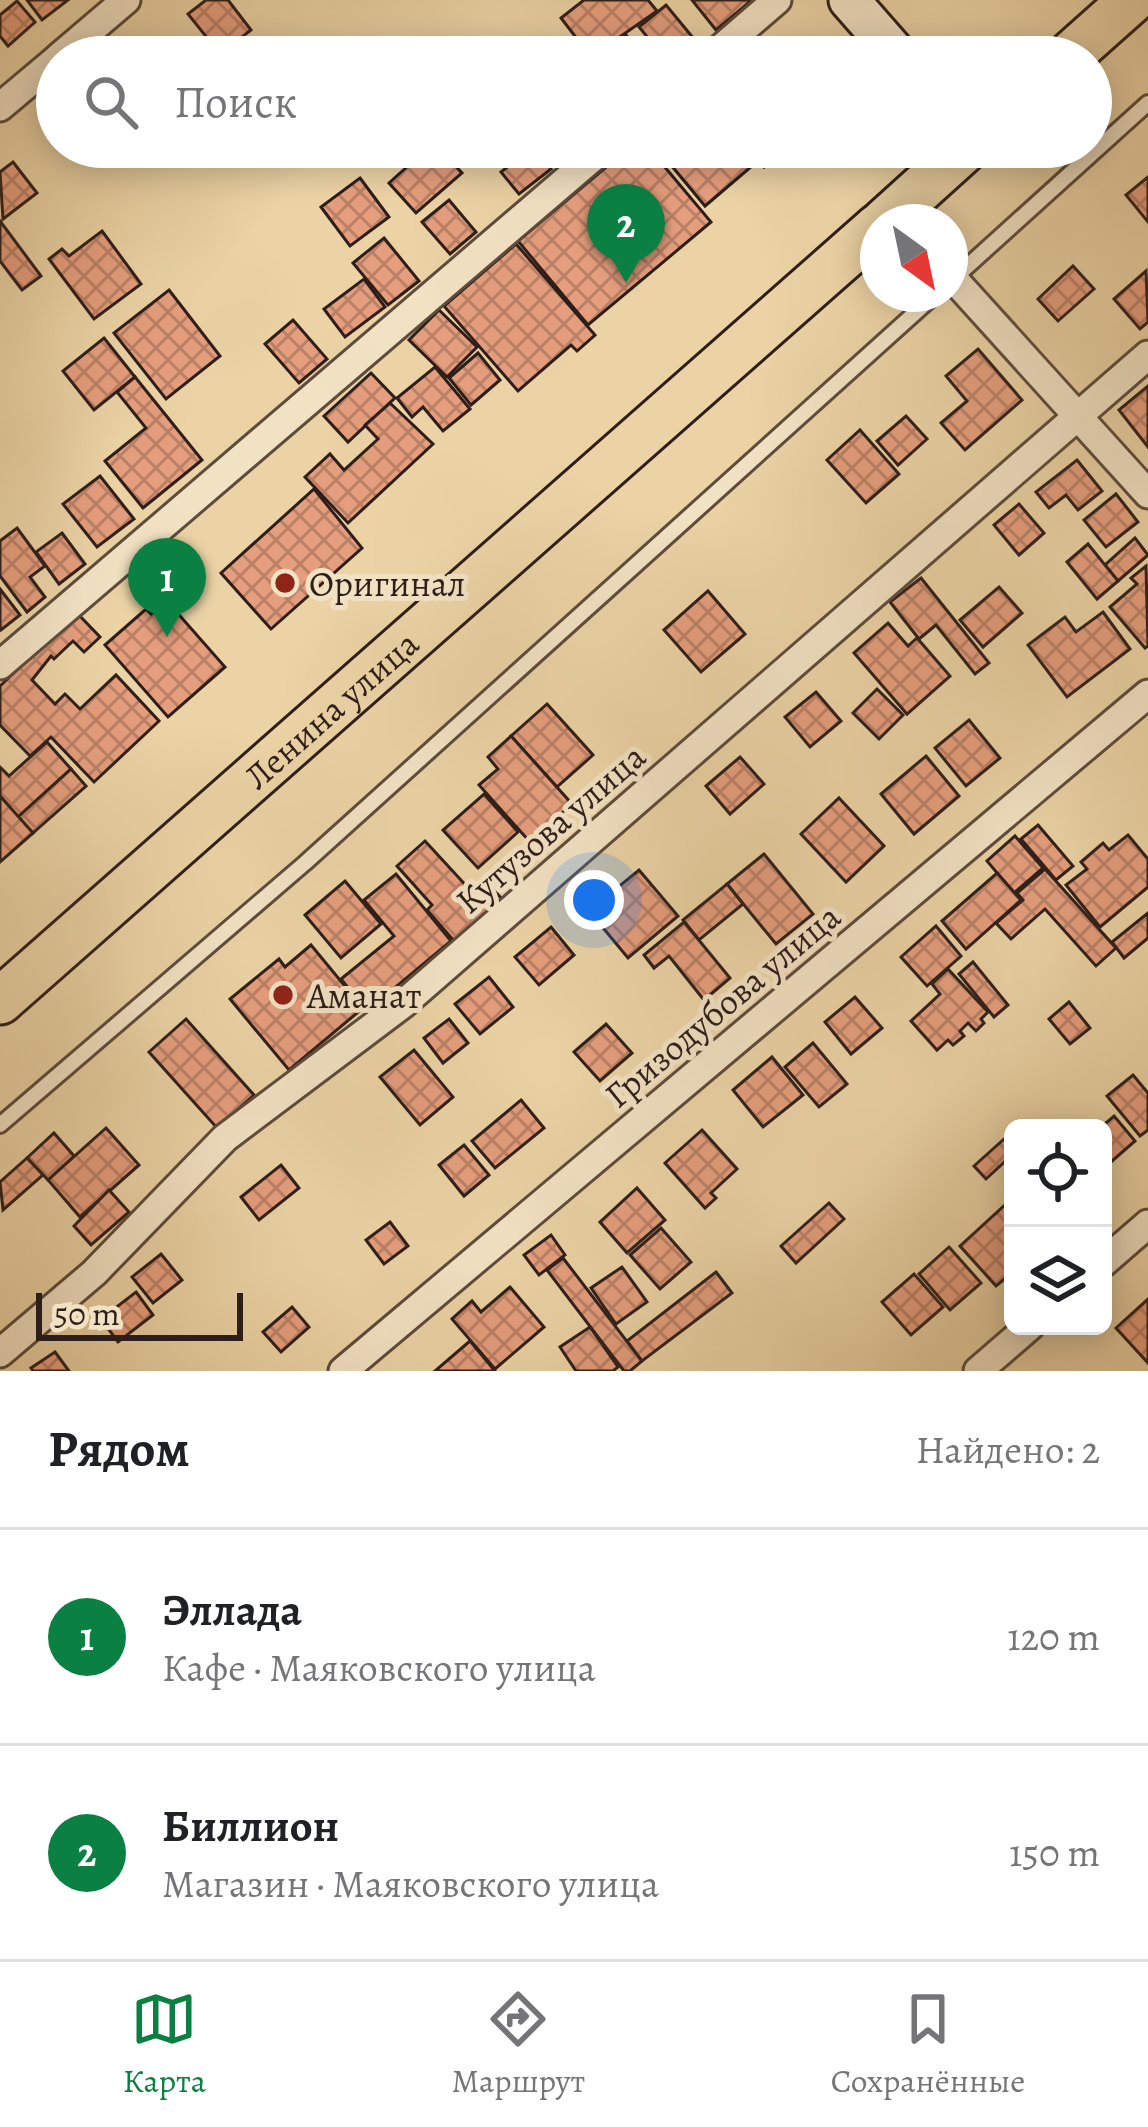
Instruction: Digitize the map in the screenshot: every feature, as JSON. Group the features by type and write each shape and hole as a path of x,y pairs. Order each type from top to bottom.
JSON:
{"main road":[{"path":"1092,36 1132,0"},
{"name":"Ленина улица","path":"908,204 945,168"},
{"name":"Ленина улица","path":"0,1001 860,247"}],"street":[{"path":"84,36 126,0"},
{"path":"735,36 777,0"},
{"path":"849,0 881,36"},
{"path":"0,107 36,77"},
{"path":"0,665 580,168"},
{"path":"968,303 1148,494"},
{"name":"Кутузова улица","path":"0,1353 94,1273 225,1138 404,1004 1148,355"},
{"name":"Гризодубова улица","path":"343,1371 1148,694"},
{"path":"1112,1255 1148,1224"},
{"path":"977,1371 1019,1335"}],"lane":[{"path":"1112,135 1148,103"},
{"path":"968,263 1075,168"},
{"path":"0,1124 305,863 914,312"}],"building":[{"path":"27,0 68,0 42,20"},
{"path":"206,0 228,0 251,30 243,36 206,36 188,14"},
{"path":"584,0 648,0 657,11 621,36 575,36 561,18"},
{"path":"692,0 752,0 716,30"},
{"path":"17,1 35,22 8,46 0,36 0,15"},
{"path":"666,5 692,36 646,36 639,27"},
{"path":"13,162 37,193 3,219 0,172"},
{"path":"406,168 457,168 462,173 416,213 389,183"},
{"path":"506,168 551,169 519,194 501,172"},
{"path":"605,168 666,168 711,222 588,325 518,241"},
{"path":"673,168 750,168 705,206"},
{"path":"1148,177 1148,222 1126,195"},
{"path":"360,178 389,217 350,246 321,207"},
{"path":"449,200 476,232 450,254 422,222"},
{"path":"0,221 41,276 22,290 0,261"},
{"path":"102,231 141,284 94,319 49,259 62,249 69,256"},
{"path":"384,238 419,281 388,305 353,263"},
{"path":"516,244 595,335 577,351 571,345 518,391 444,306"},
{"path":"1073,266 1094,289 1058,321 1038,299"},
{"path":"1146,271 1148,322 1140,329 1114,299"},
{"path":"364,279 385,307 345,337 324,309"},
{"path":"169,290 220,356 166,399 114,333"},
{"path":"439,310 477,347 447,377 409,340"},
{"path":"293,320 327,359 299,383 265,344"},
{"path":"104,338 135,377 94,410 63,371"},
{"path":"978,349 1022,400 965,450 941,423 967,401 946,376"},
{"path":"478,353 500,380 471,405 449,378"},
{"path":"435,367 470,409 443,431 423,407 412,417 397,398"},
{"path":"371,373 395,398 348,442 324,416"},
{"path":"135,377 202,460 143,508 105,461 146,428 117,392"},
{"path":"1148,386 1148,447 1119,410"},
{"path":"390,403 433,444 348,523 305,477 330,454 344,470 378,439 365,425"},
{"path":"906,416 927,439 898,465 877,441"},
{"path":"860,430 899,474 866,503 827,460"},
{"path":"1077,460 1102,491 1078,510 1066,495 1049,508 1036,492"},
{"path":"100,476 134,519 97,547 63,504"},
{"path":"314,489 362,548 271,629 221,573"},
{"path":"1116,494 1138,522 1106,547 1084,520"},
{"path":"1019,504 1044,533 1019,555 994,525"},
{"path":"17,528 45,566 30,577 45,597 27,612 0,576 0,541"},
{"path":"62,533 85,564 59,584 36,552"},
{"path":"1135,538 1148,555 1118,581 1105,565"},
{"path":"1088,544 1118,581 1097,599 1067,562"},
{"path":"1146,566 1145,648 1110,607 1137,584 1131,578"},
{"path":"921,578 989,663 975,674 936,625 919,639 890,602"},
{"path":"999,587 1022,613 983,647 960,620"},
{"path":"0,589 20,615 1,630 0,628"},
{"path":"708,591 745,634 701,672 664,630"},
{"path":"166,600 225,667 168,717 105,645 146,609 151,614"},
{"path":"1103,612 1130,649 1067,697 1028,645 1065,617 1076,632"},
{"path":"77,613 100,637 84,652 73,641 54,659 51,656 32,680 55,704 65,694 80,709 116,675 159,721 94,782 51,737 30,756 0,725 0,686"},
{"path":"888,623 908,646 917,638 950,676 907,714 854,653"},
{"path":"877,689 903,715 879,739 853,713"},
{"path":"816,692 841,721 810,747 785,717"},
{"path":"547,704 593,755 557,787 511,736"},
{"path":"969,720 1000,758 966,786 935,748"},
{"path":"511,736 572,804 530,842 479,785 498,769 488,757"},
{"path":"47,742 71,769 18,817 0,796 0,767 9,776"},
{"path":"926,756 959,796 914,834 881,794"},
{"path":"740,757 764,784 730,814 706,786"},
{"path":"71,769 86,786 33,833 18,817"},
{"path":"484,794 518,832 478,868 443,830"},
{"path":"0,796 33,833 0,862"},
{"path":"839,798 884,846 846,882 801,834"},
{"path":"1038,825 1073,866 1056,880 1021,839"},
{"path":"1128,835 1148,859 1148,887 1100,927 1066,885 1087,869 1081,862 1103,843 1109,850"},
{"path":"1015,836 1043,868 1014,893 987,861"},
{"path":"425,841 471,891 484,879 502,899 454,941 427,910 432,905 397,866"},
{"path":"764,854 813,914 776,944 727,884"},
{"path":"1045,869 1116,948 1096,966 1045,909 1011,939 996,923 1023,900 1017,893"},
{"path":"639,870 678,916 628,958 589,911"},
{"path":"997,873 1021,900 966,949 942,921"},
{"path":"396,874 451,941 367,1011 341,979 394,936 364,900"},
{"path":"345,881 381,924 341,958 305,915"},
{"path":"727,884 743,904 699,940 683,920"},
{"path":"1148,913 1148,938 1124,958 1112,942"},
{"path":"684,922 730,978 704,1000 669,956 654,968 644,955"},
{"path":"936,926 961,956 927,986 901,957"},
{"path":"551,927 574,955 539,985 515,957"},
{"path":"311,945 363,1008 289,1070 230,999 279,959 285,967"},
{"path":"973,962 1008,1005 994,1017 959,974"},
{"path":"948,969 988,1012 976,1031 968,1023 960,1031 964,1036 953,1045 948,1040 937,1050 911,1021 940,994 932,984"},
{"path":"489,977 513,1007 480,1034 455,1004"},
{"path":"855,997 882,1028 851,1054 825,1022"},
{"path":"1069,1002 1090,1028 1070,1044 1049,1019"},
{"path":"186,1019 254,1095 217,1128 149,1052"},
{"path":"449,1019 468,1043 443,1063 424,1038"},
{"path":"606,1024 632,1053 600,1081 574,1052"},
{"path":"813,1043 847,1084 819,1107 785,1067"},
{"path":"414,1050 453,1097 420,1125 380,1077"},
{"path":"772,1057 803,1095 763,1127 733,1090"},
{"path":"1133,1075 1148,1093 1148,1130 1140,1136 1107,1096"},
{"path":"521,1100 544,1128 495,1168 472,1141"},
{"path":"1114,1116 1135,1141 1112,1161 1112,1119"},
{"path":"106,1128 139,1165 80,1217 48,1180"},
{"path":"702,1130 737,1169 711,1193 716,1198 705,1208 665,1163"},
{"path":"54,1133 74,1156 48,1180 27,1158"},
{"path":"1004,1139 1004,1162 986,1179 974,1166"},
{"path":"464,1145 489,1175 464,1196 439,1165"},
{"path":"27,1158 43,1175 3,1210 0,1182"},
{"path":"281,1165 299,1188 259,1220 241,1197"},
{"path":"637,1188 665,1220 627,1253 600,1222"},
{"path":"109,1190 129,1212 91,1245 74,1226"},
{"path":"829,1203 844,1219 796,1263 781,1246"},
{"path":"1004,1206 1004,1279 996,1286 960,1246"},
{"path":"390,1222 408,1246 384,1264 366,1240"},
{"path":"661,1228 691,1262 660,1289 630,1255"},
{"path":"551,1235 565,1255 539,1275 524,1255"},
{"path":"949,1247 981,1283 950,1310 919,1274"},
{"path":"161,1254 182,1280 153,1303 132,1277"},
{"path":"563,1258 642,1361 630,1371 624,1371 547,1270"},
{"path":"622,1267 647,1302 616,1324 591,1288"},
{"path":"716,1272 732,1293 642,1361 627,1341"},
{"path":"914,1274 943,1307 911,1335 882,1302"},
{"path":"510,1287 544,1327 495,1369 452,1319 472,1301 481,1312"},
{"path":"136,1292 153,1315 118,1342 101,1319"},
{"path":"1148,1299 1148,1363 1116,1328"},
{"path":"292,1307 309,1327 281,1352 263,1332"},
{"path":"590,1327 618,1367 613,1371 576,1371 560,1347"},
{"path":"470,1341 495,1371 435,1371"},
{"path":"55,1352 69,1371 33,1371 31,1368"}],"place":[{"name":"Биллион","path":"626,283"},
{"name":"Оригинал","path":"285,583"},
{"name":"Эллада","path":"167,637"},
{"name":"Аманат","path":"283,995"}]}
